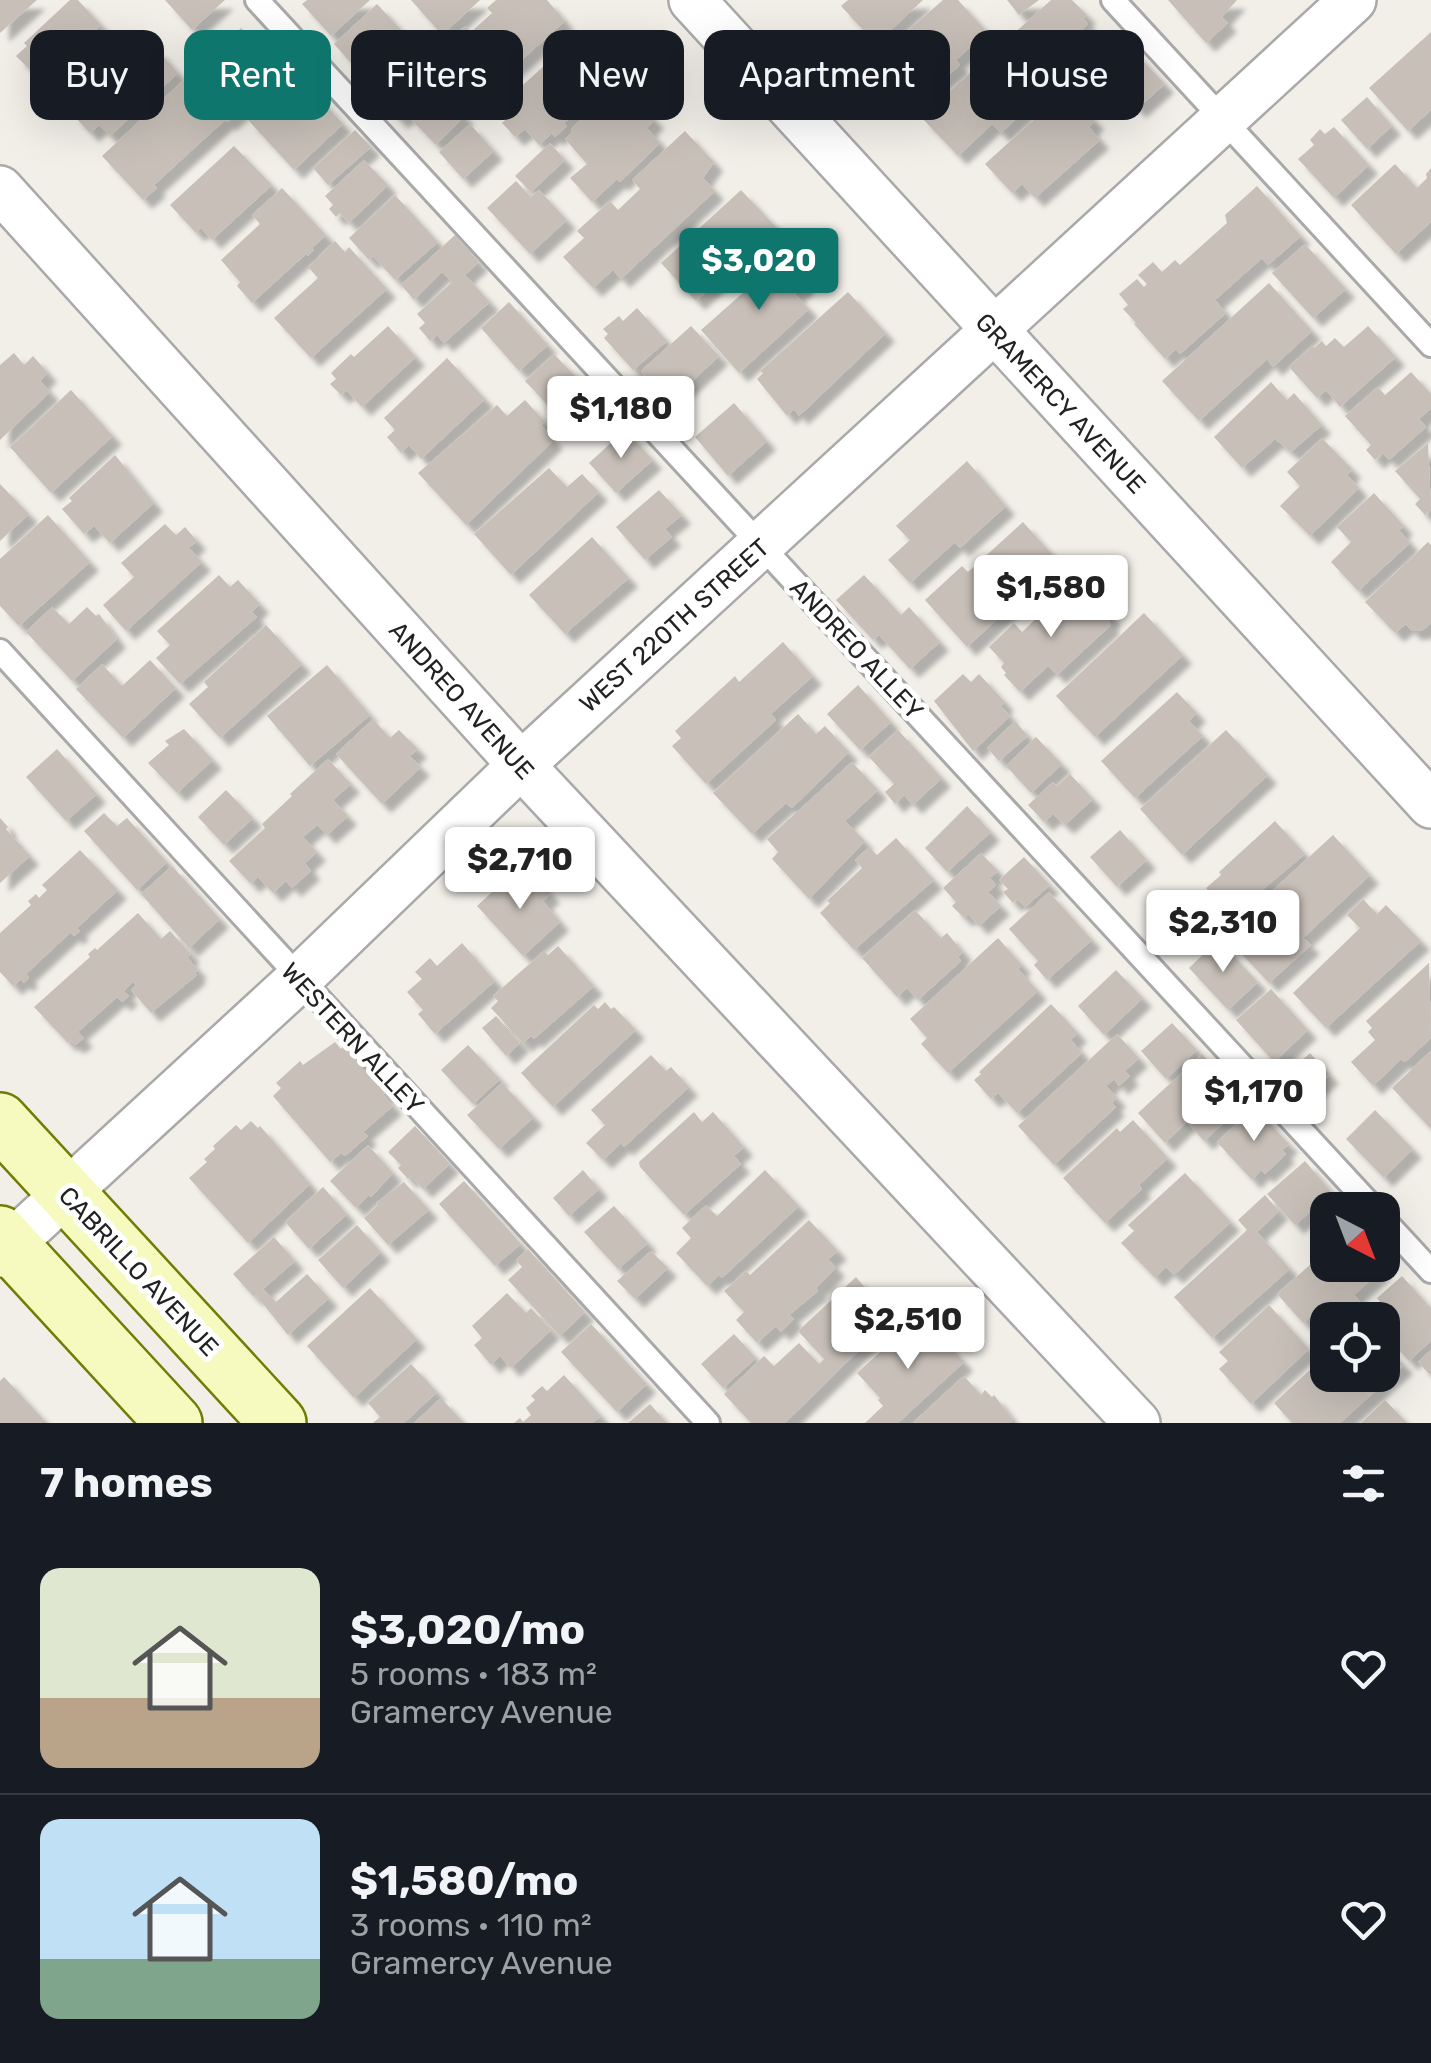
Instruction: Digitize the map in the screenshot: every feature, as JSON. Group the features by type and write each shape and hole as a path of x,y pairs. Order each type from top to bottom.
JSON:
{"main road":[{"name":"CABRILLO AVENUE","path":"0,1121 278,1423"},
{"path":"3,1244 174,1423"}],"street":[{"name":"GRAMERCY AVENUE","path":"692,0 1431,805"},
{"name":"WEST 220TH STREET","path":"3,1244 66,1192 299,979 521,765 1353,0"},
{"name":"ANDREO AVENUE","path":"0,189 521,765 1137,1423"}],"lane":[{"name":"ANDREO ALLEY","path":"257,0 1358,1192"},
{"path":"1113,0 1431,345"},
{"name":"WESTERN ALLEY","path":"0,651 708,1423"},
{"path":"1400,1237 1431,1271"}],"building":[{"path":"0,0 37,0 0,33"},
{"path":"70,0 78,0 101,25 96,30 38,30"},
{"path":"165,0 225,0 192,30"},
{"path":"307,0 370,0 331,36 331,30 326,30 302,4"},
{"path":"411,0 480,0 447,30 438,30"},
{"path":"496,0 547,0 565,21 555,30 543,30 543,41 523,59 523,30 473,30 492,13 487,8"},
{"path":"848,0 923,0 891,30 863,30 841,6"},
{"path":"943,0 958,0 985,30 970,30 970,47 956,60 960,65 950,74 950,30 908,30"},
{"path":"1007,0 1039,0 1019,15"},
{"path":"1051,0 1072,0 1087,15 1083,18 1088,24 1081,30 1018,30"},
{"path":"1168,0 1237,0 1222,17 1228,23 1206,43"},
{"path":"377,4 401,30 351,30 351,63 334,44"},
{"path":"1431,32 1431,110 1408,131 1369,88"},
{"path":"30,37 30,70 16,56 27,46 24,43"},
{"path":"164,57 178,73 164,86"},
{"path":"1144,62 1165,84 1144,103"},
{"path":"543,67 543,120 567,120 564,123 567,126 555,137 552,133 539,145 525,129 515,137 502,123 523,120 523,85"},
{"path":"970,73 970,120 1015,120 1001,133 992,124 958,156 924,120 950,120 950,91"},
{"path":"184,80 184,120 225,120 154,185 157,188 143,200 102,156 141,120 164,120 164,98"},
{"path":"1367,97 1392,126 1367,149 1341,120"},
{"path":"331,111 343,124 294,170 248,120 331,120"},
{"path":"78,120 127,120 110,136 99,125 90,133"},
{"path":"412,120 461,120 436,145"},
{"path":"581,120 655,120 647,128 660,143 620,182 617,179 592,202 570,178 587,164 565,139 573,132 571,129"},
{"path":"1034,120 1095,121 1089,127 1100,140 1035,198 1022,184 1012,193 985,164"},
{"path":"470,124 494,151 463,179 439,152"},
{"path":"1334,127 1369,165 1334,198 1298,159 1314,145 1310,140 1320,129 1325,134"},
{"path":"355,130 371,147 328,185 313,168"},
{"path":"685,131 714,162 703,178 715,191 621,279 613,270 593,288 563,257 584,238 577,231 610,201 618,210 640,189 632,180"},
{"path":"550,143 565,160 531,192 515,176"},
{"path":"234,146 272,185 212,240 201,228 196,233 170,205"},
{"path":"364,160 388,185 349,223 340,213 336,217 325,196"},
{"path":"1395,164 1417,188 1431,168 1431,222 1396,254 1351,205"},
{"path":"516,181 531,197 539,190 567,220 530,254 487,208"},
{"path":"1257,186 1301,236 1268,265 1262,258 1215,300 1226,313 1180,354 1176,349 1165,359 1123,309 1128,305 1119,294 1137,279 1144,287 1147,284 1138,275 1153,262 1162,272 1175,260 1180,265 1227,223 1225,215"},
{"path":"282,188 326,235 308,256 252,303 221,260 260,224 252,215"},
{"path":"741,190 776,227 696,301 661,263"},
{"path":"395,195 438,242 395,280 349,238"},
{"path":"455,235 479,262 465,275 490,302 444,343 437,335 430,341 419,328 425,323 417,314 452,282 442,272 414,300 401,285"},
{"path":"335,241 345,252 349,247 387,289 311,358 274,318 318,278 308,267"},
{"path":"1305,244 1346,289 1313,318 1272,273"},
{"path":"774,247 806,284 795,294 809,309 739,373 701,330 762,276 753,266"},
{"path":"1269,283 1312,331 1273,367 1267,359 1199,421 1162,381"},
{"path":"848,292 886,333 799,416 794,409 787,416 757,379 763,373 760,371"},
{"path":"509,302 548,345 519,371 481,328"},
{"path":"637,308 667,341 633,370 604,338 608,334 603,329 619,316 623,321"},
{"path":"388,326 416,357 362,407 346,390 341,395 330,384 336,379 331,373"},
{"path":"691,326 719,356 670,402 641,371"},
{"path":"1368,326 1396,357 1340,407 1326,390 1317,398 1289,367 1312,346 1322,341 1326,346 1335,338 1344,347"},
{"path":"14,353 24,365 33,356 48,373 40,381 50,392 0,440 0,365"},
{"path":"554,354 590,392 561,419 525,381"},
{"path":"447,358 485,399 421,459 409,445 401,453 387,437 395,430 384,418"},
{"path":"1411,372 1431,394 1431,408 1419,419 1426,427 1389,460 1383,453 1375,460 1366,450 1371,445 1345,416 1378,387 1385,395"},
{"path":"1271,382 1287,400 1294,393 1322,425 1291,452 1275,439 1242,468 1214,437"},
{"path":"71,390 113,436 51,493 10,447"},
{"path":"525,400 545,422 541,425 554,440 466,525 418,473 497,405 507,416"},
{"path":"734,403 767,441 728,476 695,437"},
{"path":"625,430 653,460 616,493 589,463"},
{"path":"1322,438 1352,469 1347,475 1359,488 1310,536 1280,506 1300,486 1287,472"},
{"path":"1428,443 1431,510 1425,515 1415,504 1420,499 1395,471"},
{"path":"115,455 154,503 110,543 94,526 84,534 62,509"},
{"path":"967,461 1006,506 960,548 955,542 910,583 888,560 910,540 896,526"},
{"path":"549,468 567,487 582,474 599,492 511,575 474,534"},
{"path":"0,484 29,514 0,541"},
{"path":"659,490 682,515 665,529 672,537 645,560 616,527"},
{"path":"1374,493 1404,526 1399,530 1410,543 1358,591 1331,562 1351,542 1337,527"},
{"path":"48,515 90,562 19,626 0,606 0,559"},
{"path":"1023,522 1059,562 967,647 925,600 962,566 968,572"},
{"path":"165,524 176,535 185,527 197,541 189,548 202,562 126,631 103,605 134,577 121,563"},
{"path":"592,537 629,578 565,634 529,595"},
{"path":"1428,542 1431,623 1423,630 1412,631 1406,624 1395,633 1365,602"},
{"path":"219,575 230,587 238,580 260,604 252,612 257,617 180,684 156,658 170,645 157,631"},
{"path":"864,575 901,615 909,607 940,642 910,669 879,635 873,640 836,600"},
{"path":"1091,594 1113,617 1108,621 1111,625 1057,675 1048,666 1020,692 1004,675 1004,663 989,647 1014,623 1022,632 1060,596 1071,608"},
{"path":"52,607 69,624 87,607 96,616 99,614 117,639 72,681 26,632"},
{"path":"1144,613 1183,655 1095,737 1056,696"},
{"path":"266,625 302,664 220,738 189,704 208,687 204,682"},
{"path":"783,642 813,676 771,714 776,720 706,784 672,746 681,738 675,731 735,676 739,682"},
{"path":"150,660 176,688 123,738 76,689 102,664 122,686"},
{"path":"327,665 370,715 310,766 267,716"},
{"path":"963,674 971,682 979,674 1005,702 1001,706 1010,716 973,751 934,701"},
{"path":"858,685 891,722 860,750 827,714"},
{"path":"1177,692 1197,713 1189,721 1203,736 1135,798 1101,761"},
{"path":"798,714 816,734 825,726 849,752 792,808 786,803 752,834 713,793"},
{"path":"373,719 390,738 399,730 418,749 410,756 421,767 382,804 336,754"},
{"path":"1015,721 1028,736 999,761 987,748"},
{"path":"184,729 213,760 177,793 148,763 169,745 165,741"},
{"path":"898,730 942,778 913,805 904,795 895,804 885,792 894,784 869,757"},
{"path":"1226,730 1268,775 1182,855 1140,809"},
{"path":"1036,737 1062,764 1031,793 1006,766"},
{"path":"57,749 97,794 66,821 26,777"},
{"path":"328,759 351,784 333,800 348,816 327,835 317,825 303,837 317,852 305,863 311,871 292,888 286,881 273,893 258,877 251,884 229,861"},
{"path":"852,762 878,790 845,821 865,841 809,899 772,859 778,852 767,839"},
{"path":"1070,774 1093,799 1065,825 1053,814 1044,822 1028,805 1053,782 1057,786"},
{"path":"226,790 253,818 224,845 198,817"},
{"path":"967,806 991,832 947,872 925,848"},
{"path":"104,813 117,826 127,818 167,862 137,890 84,831"},
{"path":"0,818 30,856 0,883"},
{"path":"1275,821 1305,854 1231,916 1206,888"},
{"path":"1120,830 1147,860 1117,887 1090,857"},
{"path":"1333,835 1370,875 1303,938 1311,945 1269,983 1224,935"},
{"path":"896,838 934,880 854,950 820,913 830,903 827,901 862,868 855,860 869,847 877,855"},
{"path":"80,850 118,890 77,928 80,931 74,936 71,932 26,974 29,978 24,983 21,979 13,986 0,972 0,933 31,905 28,901 47,890 42,885"},
{"path":"981,853 998,871 990,878 996,885 988,892 1001,906 979,926 968,914 964,918 952,906 956,902 943,888"},
{"path":"1024,857 1050,885 1025,907 1017,899 1013,903 1003,892 1008,889 999,880"},
{"path":"172,866 220,919 189,948 141,894"},
{"path":"515,871 529,885 536,878 551,894 543,901 560,922 523,956 477,906"},
{"path":"1049,892 1092,940 1047,980 1034,965 1038,961 1009,929"},
{"path":"1363,899 1377,914 1386,905 1421,941 1326,1028 1293,993 1360,928 1347,915"},
{"path":"915,910 941,938 947,933 963,952 958,957 961,961 918,1000 907,988 897,997 862,958"},
{"path":"138,913 161,939 170,931 191,954 187,957 198,970 194,973 197,975 151,1013 131,990 136,985 133,982 124,991 129,996 122,1002 117,997 78,1032 84,1038 75,1045 70,1040 68,1043 34,1007 90,957 88,954"},
{"path":"998,938 1038,991 948,1073 921,1044 927,1038 910,1019"},
{"path":"1218,940 1258,982 1228,1010 1189,968"},
{"path":"462,943 495,981 435,1034 418,1014 423,1010 407,992 422,979 415,972 430,958 437,966"},
{"path":"558,946 594,986 534,1039 531,1036 523,1043 491,1008 498,1001 493,996 544,951 548,955"},
{"path":"1429,963 1431,1038 1373,1086 1351,1062 1375,1040 1366,1021"},
{"path":"1116,970 1143,998 1104,1035 1078,1006"},
{"path":"1271,989 1308,1030 1274,1062 1236,1020"},
{"path":"605,1002 636,1030 553,1107 521,1073 594,1005 598,1009"},
{"path":"1051,1004 1078,1033 1071,1040 1082,1053 1017,1113 998,1093 991,1099 974,1080"},
{"path":"496,1016 520,1043 506,1056 482,1028"},
{"path":"1172,1023 1197,1050 1166,1079 1141,1051"},
{"path":"1117,1034 1139,1058 1125,1071 1130,1076 1119,1086 1114,1079 1106,1086 1117,1098 1112,1103 1116,1107 1054,1165 1018,1126"},
{"path":"335,1042 341,1049 344,1045 386,1092 383,1094 393,1106 363,1132 368,1136 345,1156 341,1153 330,1162 273,1096 281,1088 276,1083 300,1061 303,1065"},
{"path":"468,1045 500,1079 473,1104 441,1070"},
{"path":"1431,1051 1431,1129 1392,1088"},
{"path":"1310,1053 1330,1075 1304,1099 1283,1077"},
{"path":"1202,1054 1246,1103 1204,1141 1187,1122 1165,1143 1138,1113"},
{"path":"651,1055 666,1071 671,1067 689,1087 624,1147 621,1143 603,1160 586,1143 605,1125 591,1110"},
{"path":"502,1083 534,1117 499,1149 467,1115"},
{"path":"1254,1107 1289,1144 1282,1150 1286,1154 1265,1174 1261,1170 1252,1180 1217,1142"},
{"path":"1375,1110 1413,1149 1384,1178 1346,1139"},
{"path":"694,1112 702,1122 713,1112 744,1147 734,1156 741,1164 684,1215 639,1162"},
{"path":"1133,1120 1168,1158 1105,1223 1063,1178 1117,1128 1120,1132"},
{"path":"251,1121 260,1126 310,1184 248,1243 189,1178 207,1162 204,1159 215,1149 213,1146 236,1125 241,1130"},
{"path":"415,1126 450,1164 423,1189 411,1176 408,1179 388,1152"},
{"path":"368,1145 393,1173 356,1208 330,1181"},
{"path":"1305,1161 1331,1192 1310,1192 1310,1212 1295,1225 1267,1194"},
{"path":"583,1170 599,1189 569,1216 553,1198"},
{"path":"765,1170 799,1206 722,1278 719,1275 707,1286 676,1253 691,1238 682,1228 706,1205 717,1216"},
{"path":"1185,1173 1231,1222 1174,1275 1166,1267 1155,1278 1121,1243 1134,1231 1128,1225"},
{"path":"464,1181 521,1244 495,1266 439,1204"},
{"path":"404,1182 429,1210 388,1245 364,1218 376,1203"},
{"path":"323,1187 347,1214 309,1249 285,1222"},
{"path":"1265,1195 1279,1211 1257,1232 1290,1269 1212,1338 1174,1297 1247,1230 1238,1220"},
{"path":"614,1206 648,1243 618,1269 584,1232"},
{"path":"809,1220 838,1251 828,1259 836,1268 816,1288 818,1291 789,1315 794,1319 781,1332 776,1326 757,1343 736,1320 744,1312 724,1291 746,1271 750,1275"},
{"path":"357,1225 381,1252 343,1288 318,1260"},
{"path":"274,1237 295,1261 263,1289 276,1302 307,1274 329,1298 288,1335 256,1295 233,1274"},
{"path":"528,1249 585,1312 560,1336 508,1280 522,1267 516,1260"},
{"path":"651,1251 668,1268 635,1299 617,1281"},
{"path":"1310,1265 1310,1282 1369,1282 1354,1295 1360,1302 1310,1302 1310,1317 1303,1323 1277,1294"},
{"path":"856,1277 869,1292 874,1288 897,1313 785,1423 751,1423 724,1394 764,1356 774,1366 799,1343 819,1364 824,1359 798,1331"},
{"path":"1400,1278 1431,1308 1431,1341 1409,1361 1400,1351 1400,1302 1380,1302 1377,1298 1400,1282"},
{"path":"370,1288 417,1339 354,1398 307,1346"},
{"path":"507,1293 526,1313 531,1308 551,1330 511,1368 500,1356 491,1365 474,1345 482,1338 472,1326"},
{"path":"1269,1305 1309,1349 1251,1404 1219,1369 1228,1361 1219,1352"},
{"path":"914,1321 932,1339 938,1333 964,1362 898,1423 865,1423 883,1406 857,1373"},
{"path":"591,1324 647,1384 617,1412 561,1352"},
{"path":"734,1334 756,1358 723,1388 701,1364"},
{"path":"1431,1350 1431,1376 1418,1362"},
{"path":"411,1364 437,1392 404,1423 373,1423 380,1417 368,1403"},
{"path":"1310,1370 1310,1392 1374,1392 1340,1423 1292,1423 1274,1403"},
{"path":"564,1375 601,1416 592,1423 514,1423 531,1415 526,1408 535,1400 531,1396 542,1386 547,1391"},
{"path":"964,1376 981,1395 985,1390 994,1395 1013,1420 913,1423"},
{"path":"4,1377 44,1420 0,1423 0,1381"},
{"path":"441,1398 464,1423 414,1423"},
{"path":"1385,1400 1407,1423 1361,1423"},
{"path":"650,1404 667,1423 628,1423"}]}
